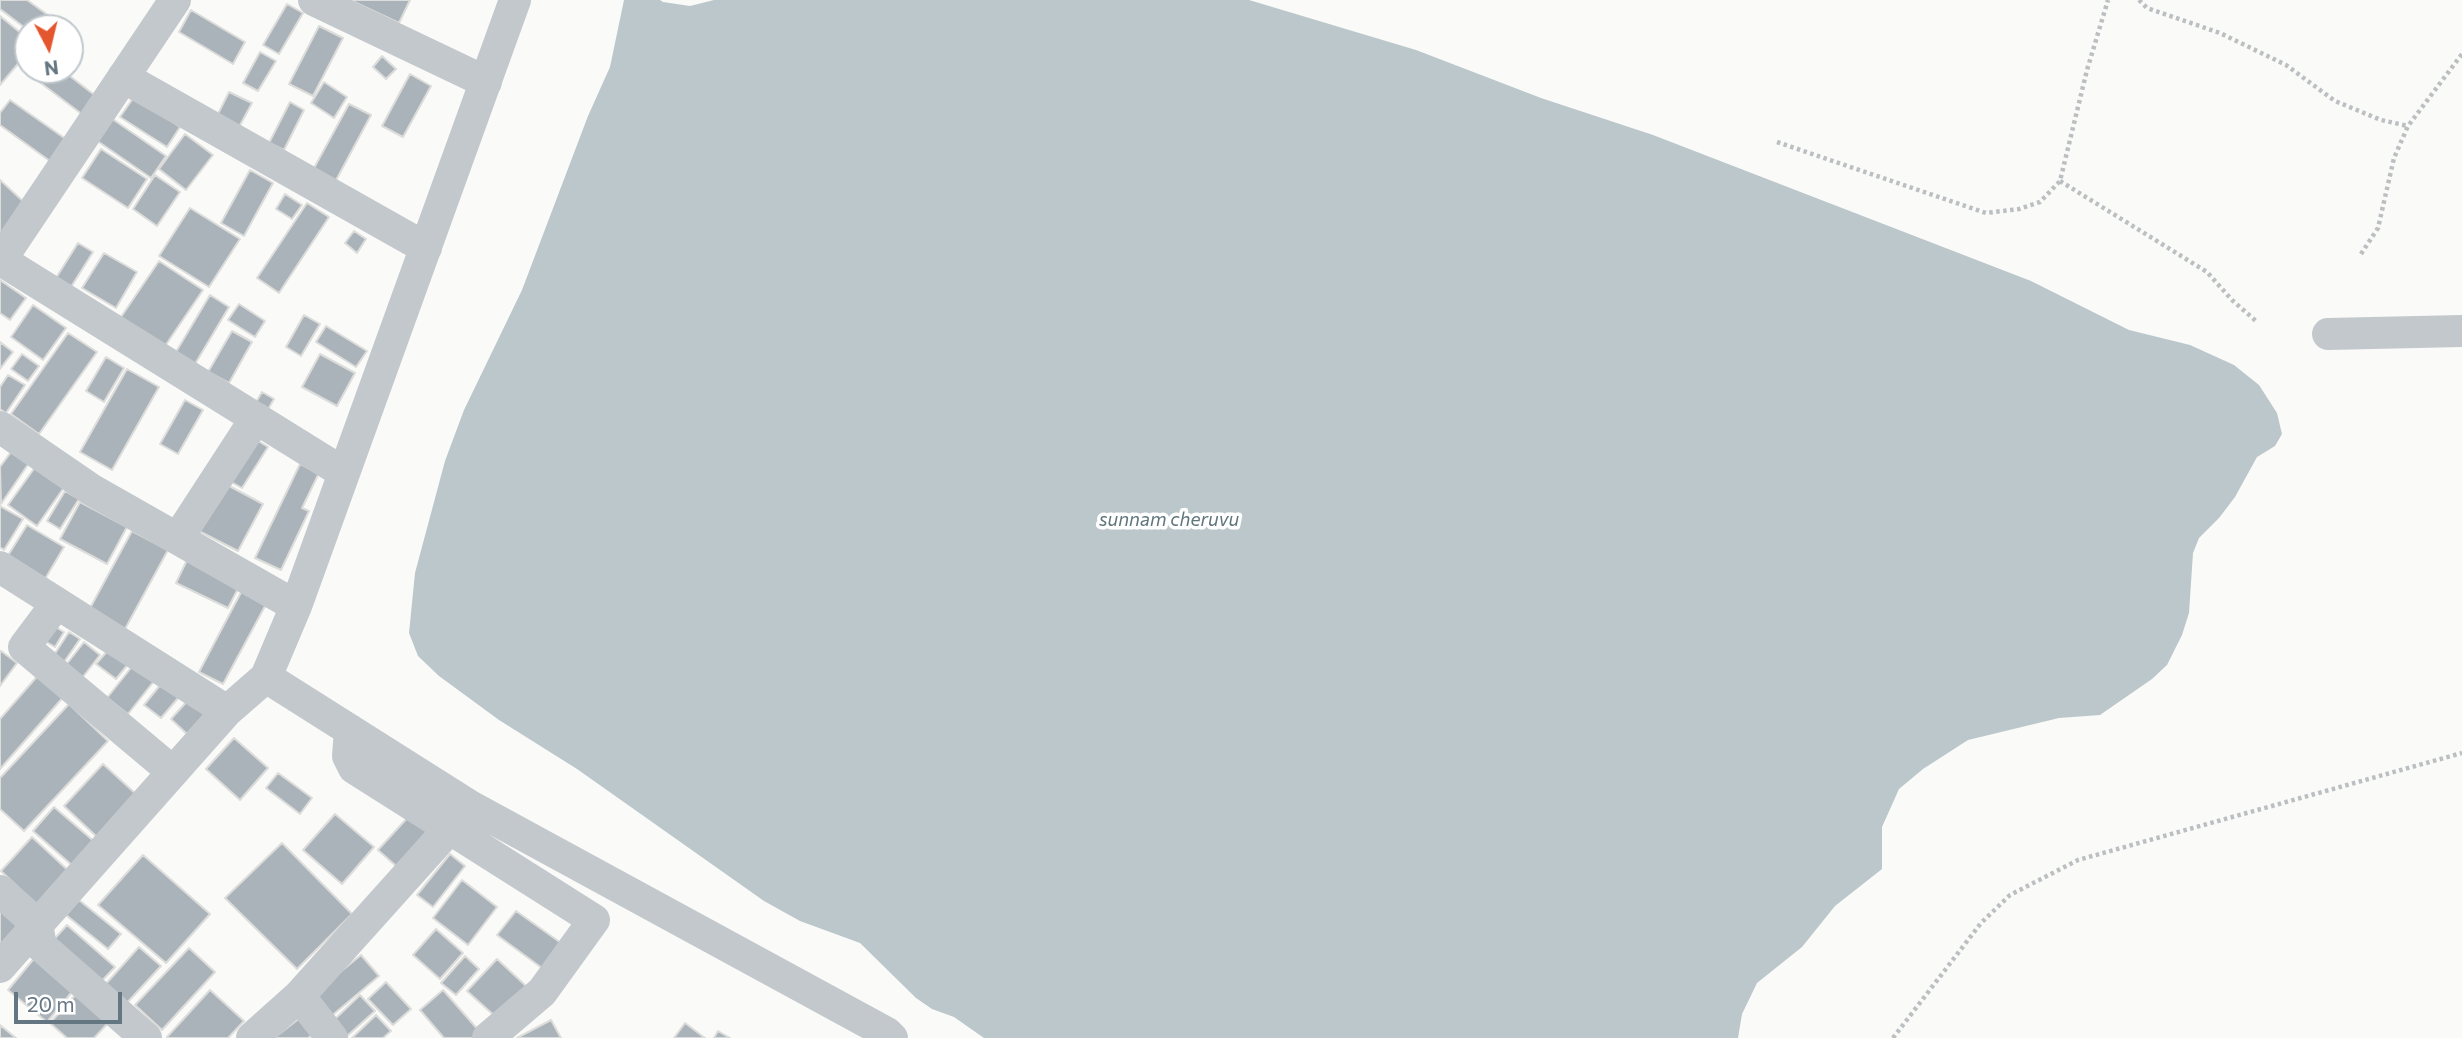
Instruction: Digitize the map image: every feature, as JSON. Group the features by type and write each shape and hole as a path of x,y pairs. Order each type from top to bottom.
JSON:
{"street":[{"path":"175,0 0,260 344,473"},
{"path":"314,0 486,82"},
{"path":"0,967 227,711 266,677 296,606 515,0"},
{"path":"124,77 426,248"},
{"path":"2328,334 2462,331"},
{"path":"178,538 256,418"},
{"path":"0,427 92,489 296,606"},
{"path":"0,567 227,711"},
{"path":"57,603 24,647 173,772"},
{"path":"266,677 470,806 892,1038"},
{"path":"349,730 348,756 354,768 594,920 542,992 488,1038"},
{"path":"252,1038 299,996 449,829"},
{"path":"0,891 37,924 41,946 146,1038"},
{"path":"299,996 332,1038"}],"path":[{"path":"1777,142 1986,213 2019,209 2040,202 2060,181 2087,70 2109,0"},
{"path":"2139,0 2147,8 2220,33 2286,65 2335,101 2381,120 2408,126"},
{"path":"2361,254 2378,228 2394,158 2408,126 2462,54"},
{"path":"2060,181 2207,272 2232,300 2256,321"},
{"path":"1893,1038 1981,923 2010,895 2078,860 2462,753"}],"water":[{"name":"sunnam cheruvu","path":"624,0 660,0 690,6 714,0 1249,0 1416,50 1541,98 1653,135 2031,281 2129,330 2190,345 2234,365 2259,385 2277,413 2282,434 2275,446 2257,457 2235,497 2199,538 2193,553 2189,613 2182,635 2167,665 2152,679 2100,715 2059,718 1968,740 1923,769 1899,789 1882,827 1882,869 1835,906 1802,947 1757,983 1742,1014 1738,1038 984,1038 954,1017 932,1009 916,998 860,943 800,921 764,901 577,769 499,720 439,676 418,656 409,633 415,573 445,461 464,410 522,290 588,116 610,67"}],"building":[{"path":"0,0 27,0 46,14 14,14 14,20 0,9"},
{"path":"350,0 410,0 399,23"},
{"path":"287,4 303,13 279,54 263,45"},
{"path":"191,10 245,42 233,64 179,32"},
{"path":"0,16 14,28 14,68 0,85"},
{"path":"319,26 343,38 313,96 289,84"},
{"path":"260,52 276,61 258,91 243,83"},
{"path":"382,56 396,69 386,79 373,67"},
{"path":"410,74 431,86 403,137 382,126"},
{"path":"324,82 347,97 334,118 311,103"},
{"path":"42,84 80,84 97,97 83,115"},
{"path":"229,92 252,103 239,127 217,116"},
{"path":"134,97 180,127 167,147 120,117"},
{"path":"10,100 70,142 54,164 0,125 0,113"},
{"path":"290,102 304,110 284,150 269,143"},
{"path":"349,104 371,115 335,182 313,170"},
{"path":"111,118 166,156 151,178 96,140"},
{"path":"185,134 213,155 186,190 159,169"},
{"path":"101,149 147,179 128,208 82,178"},
{"path":"250,170 273,183 244,236 221,223"},
{"path":"155,175 180,192 157,226 133,209"},
{"path":"0,180 27,205 0,235"},
{"path":"285,194 302,205 292,219 276,209"},
{"path":"307,203 329,217 279,293 257,278"},
{"path":"190,208 240,239 209,287 159,256"},
{"path":"354,231 366,239 357,253 345,243"},
{"path":"78,243 93,252 71,287 56,278"},
{"path":"104,253 137,272 116,308 82,288"},
{"path":"159,261 203,290 163,349 119,320"},
{"path":"0,280 26,298 10,320 0,313"},
{"path":"210,295 229,307 195,364 176,352"},
{"path":"239,304 265,321 255,337 228,320"},
{"path":"33,305 66,328 43,360 11,337"},
{"path":"304,315 320,324 301,356 286,347"},
{"path":"326,326 367,351 356,367 316,342"},
{"path":"232,331 252,342 229,383 208,372"},
{"path":"68,333 97,352 39,434 11,414"},
{"path":"0,342 13,352 0,369"},
{"path":"22,354 39,366 28,381 11,369"},
{"path":"320,354 355,373 337,406 302,387"},
{"path":"106,357 124,368 104,402 86,391"},
{"path":"127,369 159,387 112,470 80,452"},
{"path":"8,375 25,385 6,413 0,409 0,387"},
{"path":"262,392 274,399 267,411 255,404"},
{"path":"185,400 203,410 178,454 160,444"},
{"path":"250,436 268,447 242,488 224,478"},
{"path":"11,452 29,463 1,504 0,467"},
{"path":"300,464 319,473 302,508 309,511 281,570 255,558"},
{"path":"36,466 65,486 37,526 8,505"},
{"path":"218,480 263,504 238,551 193,528"},
{"path":"65,491 79,499 60,529 47,521"},
{"path":"80,502 127,527 107,564 60,539"},
{"path":"0,506 23,519 4,550 0,547"},
{"path":"27,525 64,547 42,584 4,562"},
{"path":"132,531 168,550 125,629 89,610"},
{"path":"188,558 241,583 228,608 176,583"},
{"path":"246,583 271,595 223,684 199,672"},
{"path":"47,622 64,632 55,647 38,637"},
{"path":"69,632 80,639 64,662 54,655"},
{"path":"84,642 100,655 82,678 66,665"},
{"path":"110,648 129,663 116,679 96,664"},
{"path":"0,652 17,663 0,686"},
{"path":"134,664 154,681 128,714 107,698"},
{"path":"41,672 66,694 0,769 0,719"},
{"path":"161,684 179,697 161,718 144,705"},
{"path":"190,698 206,713 187,734 171,719"},
{"path":"69,704 108,741 24,831 0,809 0,778"},
{"path":"234,738 268,768 240,800 206,769"},
{"path":"103,764 137,795 97,837 64,806"},
{"path":"278,773 312,798 300,814 266,788"},
{"path":"54,807 96,843 74,867 33,831"},
{"path":"335,814 374,847 342,884 303,850"},
{"path":"410,815 436,838 404,873 378,850"},
{"path":"32,837 73,875 41,909 1,871"},
{"path":"282,843 352,914 297,969 225,898"},
{"path":"450,854 465,866 433,907 417,895"},
{"path":"143,855 210,914 166,963 98,905"},
{"path":"462,880 497,907 468,945 433,918"},
{"path":"79,900 121,934 108,949 66,915"},
{"path":"0,905 22,923 0,949"},
{"path":"516,911 561,943 542,968 497,935"},
{"path":"67,925 115,967 96,987 48,946"},
{"path":"436,929 463,953 440,979 413,955"},
{"path":"139,947 161,966 125,1005 104,986"},
{"path":"189,948 215,972 162,1030 135,1005"},
{"path":"37,955 76,987 47,1022 8,990"},
{"path":"361,955 379,976 329,1018 311,996"},
{"path":"465,956 479,969 456,995 441,983"},
{"path":"497,959 526,986 497,1018 467,991"},
{"path":"386,982 411,1009 393,1025 368,999"},
{"path":"210,990 244,1021 228,1038 168,1038 167,1037"},
{"path":"443,990 480,1032 473,1038 444,1038 420,1010"},
{"path":"79,991 111,1020 94,1038 67,1038 50,1023"},
{"path":"360,995 375,1011 347,1036 333,1021"},
{"path":"305,1014 318,1030 308,1038 274,1038"},
{"path":"376,1015 391,1031 383,1038 352,1038"},
{"path":"551,1020 561,1038 517,1038"},
{"path":"685,1023 705,1038 674,1038"},
{"path":"0,1025 16,1038 0,1038"},
{"path":"718,1031 730,1038 714,1038"}]}
